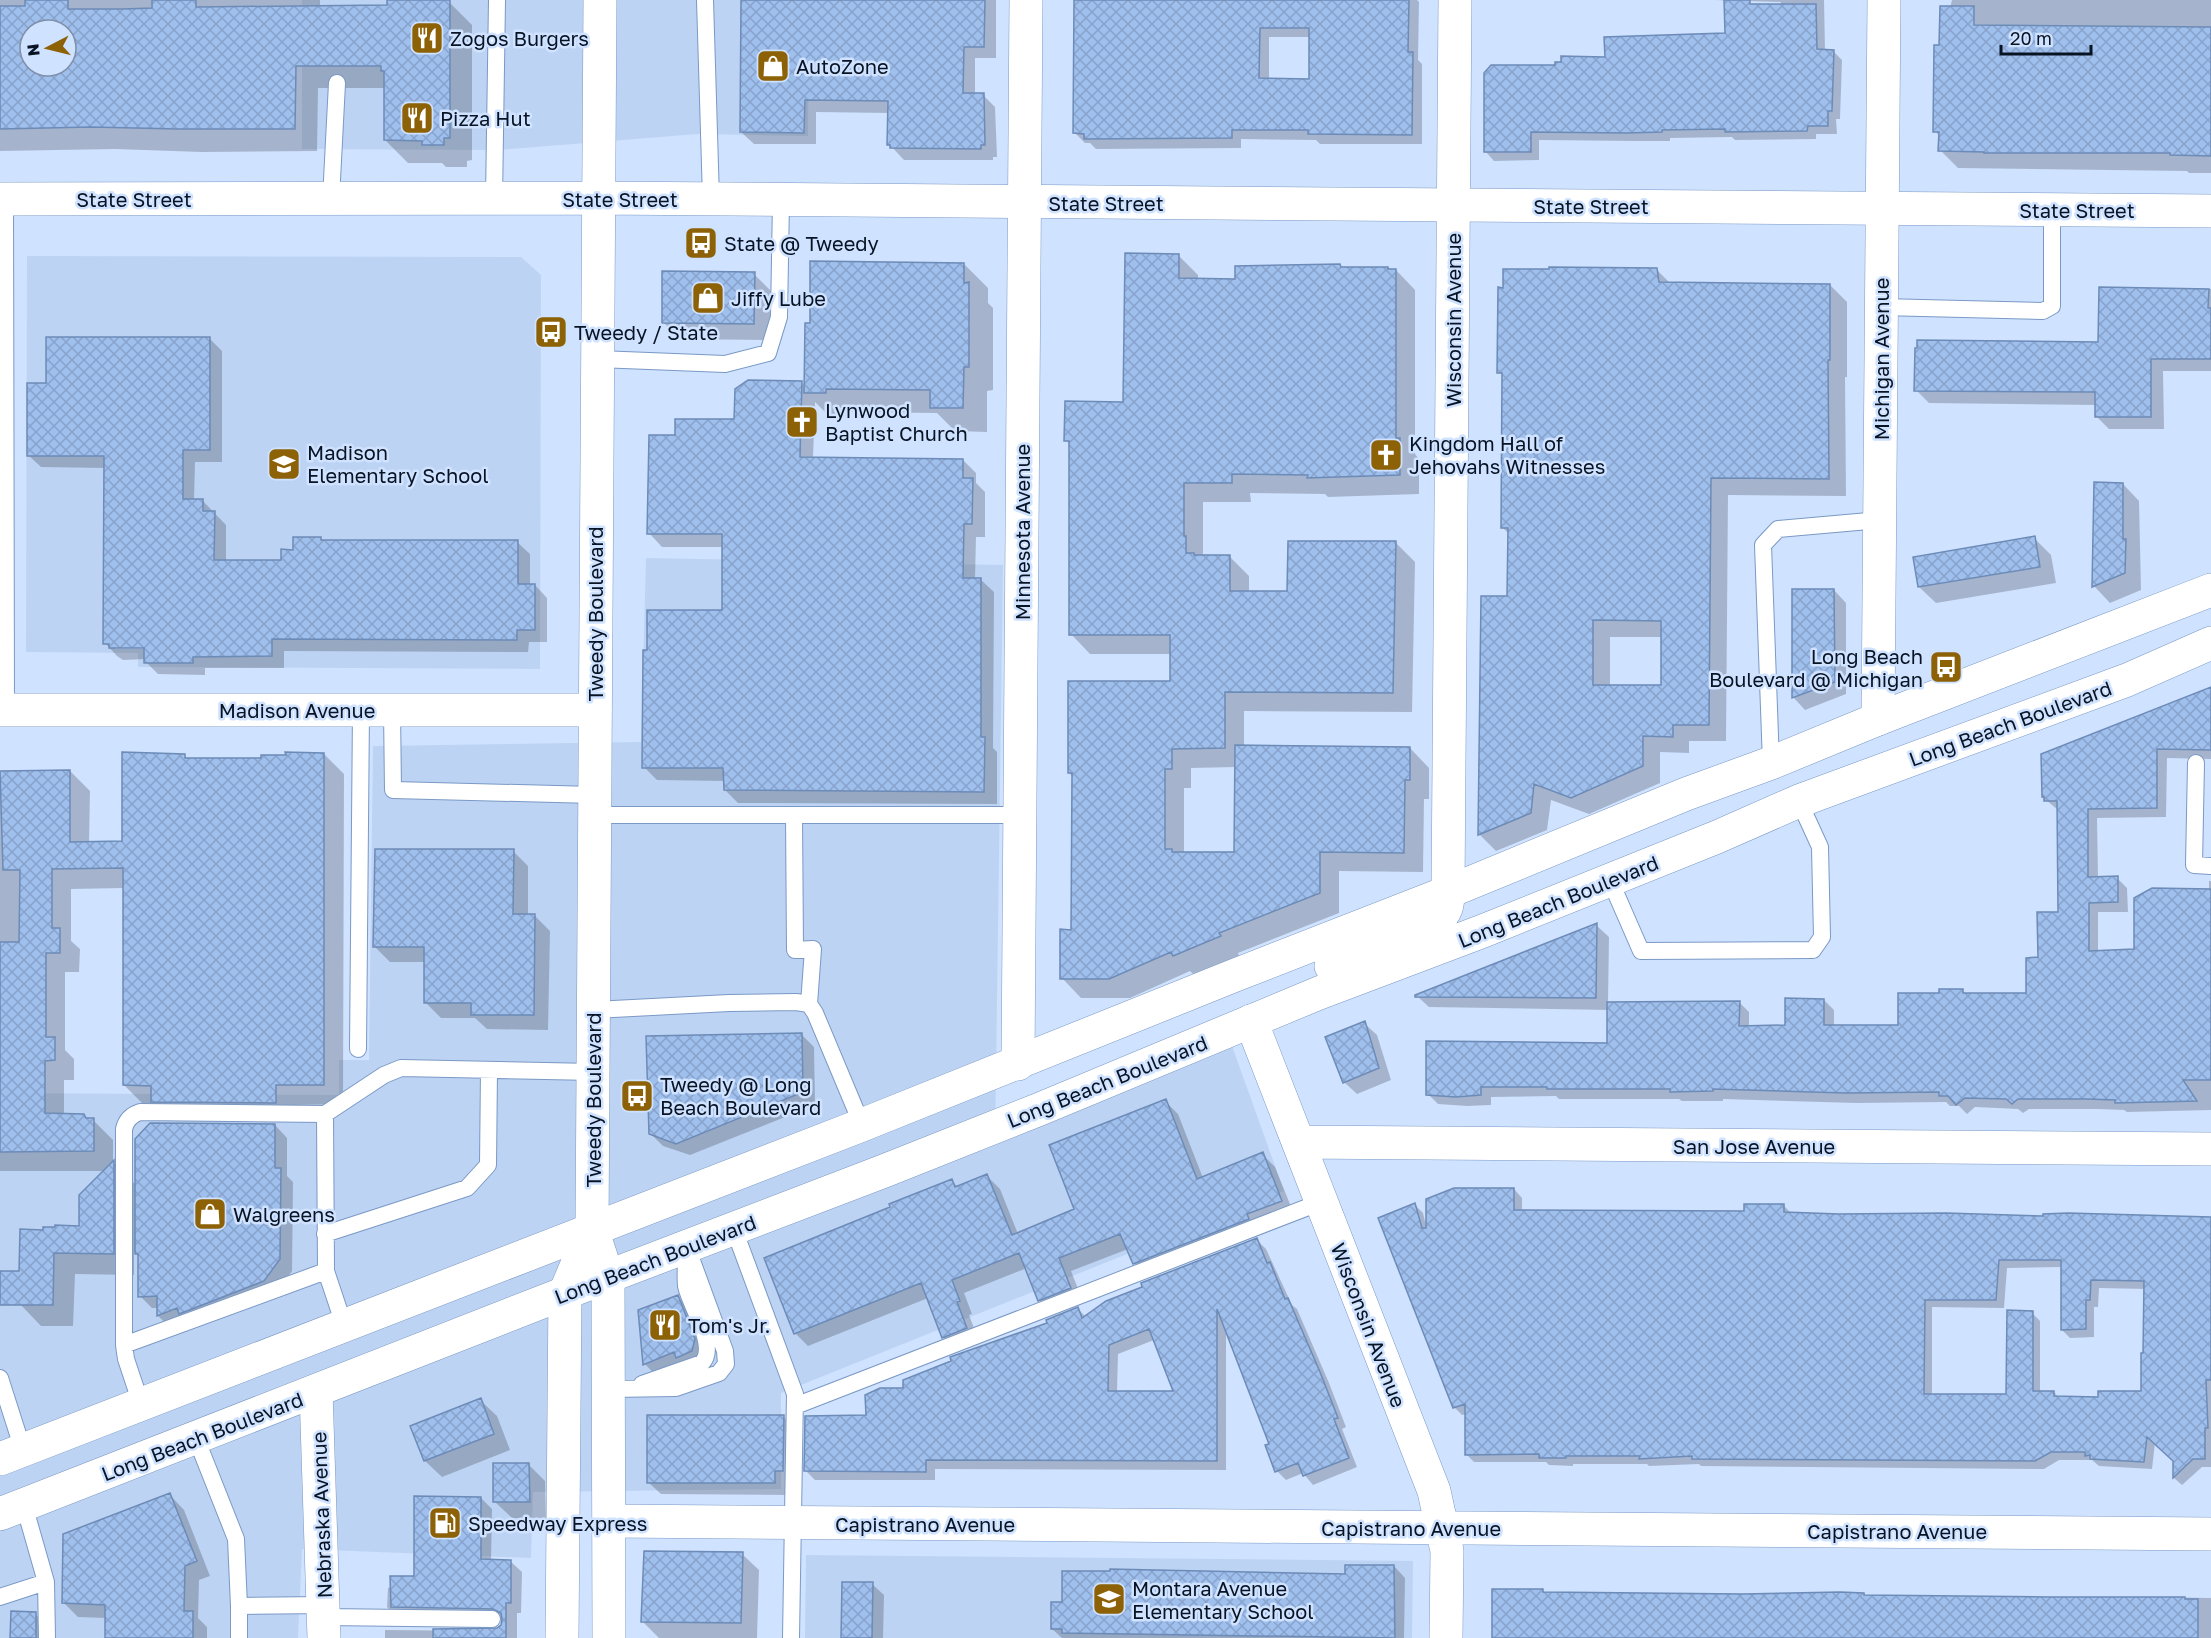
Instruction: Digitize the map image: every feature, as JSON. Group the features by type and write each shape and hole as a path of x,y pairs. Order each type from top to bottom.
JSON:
{"main road":[{"name":"Tweedy Boulevard","path":"600,0 592,1229 608,1278 620,1389 610,1521 609,1638"},
{"name":"Minnesota Avenue","path":"1018,1064 1026,0"},
{"name":"Wisconsin Avenue","path":"1319,993 1322,977 1332,965 1436,921 1444,915 1448,906 1455,0"},
{"name":"Michigan Avenue","path":"1878,719 1884,0"},
{"name":"State Street","path":"2,200 597,198 2211,211"},
{"path":"12,1454 1018,1064 1686,794 1771,763 2211,590"},
{"name":"Long Beach Boulevard","path":"12,1509 1040,1110 1319,993 1483,931 1717,837 1799,801 2127,680 2211,643"},
{"name":"Madison Avenue","path":"3,710 595,710"},
{"name":"Wisconsin Avenue","path":"1251,1022 1434,1491 1447,1551 1446,1638"},
{"name":"San Jose Avenue","path":"1298,1142 2211,1149"},
{"name":"Tweedy Boulevard","path":"562,1638 565,1293 592,1229"},
{"name":"Nebraska Avenue","path":"316,1391 324,1620"},
{"name":"Capistrano Avenue","path":"610,1521 2211,1534"}],"lane":[{"path":"494,199 497,0"},
{"path":"705,0 711,200"},
{"path":"331,199 337,83"},
{"path":"2,200 3,710"},
{"path":"598,359 725,364 768,353 779,317 781,200"},
{"path":"1881,307 2043,311 2052,306 2052,210"},
{"path":"1771,763 1763,545 1778,530 1880,520"},
{"path":"376,710 393,790 594,805 794,815 1020,815"},
{"path":"358,1048 376,710"},
{"path":"2196,763 2194,865 2211,866"},
{"path":"1610,880 1641,951 1813,950 1822,937 1820,847 1799,801"},
{"path":"794,815 795,950 813,949 809,1004 815,1013 862,1125"},
{"path":"594,1010 729,1003 796,1002 809,1004"},
{"path":"141,1404 126,1359 124,1345 124,1129 129,1118 134,1114 140,1112 325,1114 384,1074 401,1068 594,1072"},
{"path":"325,1234 467,1188 488,1165 489,1070"},
{"path":"325,1114 326,1271 344,1325"},
{"path":"795,1406 1321,1203"},
{"path":"734,1229 795,1394 791,1638"},
{"path":"620,1389 676,1388 719,1373 726,1364 725,1351 687,1247"},
{"path":"124,1345 326,1271"},
{"path":"0,1378 12,1454"},
{"path":"196,1438 236,1539 239,1638"},
{"path":"12,1509 46,1582 47,1638"},
{"path":"0,1597 46,1582"},
{"path":"239,1606 324,1620 492,1619"}],"shaded area":[{"path":"302,0 809,0 808,136 697,134 499,150 302,149"},
{"name":"Madison Elementary School","path":"27,256 521,257 541,275 540,669 138,667 138,653 26,652"},
{"path":"646,558 1003,565 995,1145 1232,1046 1284,1191 781,1393 781,1489 533,1492 531,1558 302,1549 298,1638 0,1638 0,1093 339,1095 339,1060 369,1060 373,746 641,742"},
{"name":"Montara Avenue Elementary School","path":"806,1555 1413,1561 1412,1638 805,1638"}],"building":[{"path":"25,0 68,0 68,9 123,9 152,8 152,0 196,0 196,7 387,5 387,0 450,0 450,138 444,138 444,145 422,145 422,141 384,140 384,71 381,71 381,66 296,66 295,129 91,127 0,129 0,6 25,6"},
{"path":"741,0 985,0 984,47 964,47 963,93 984,93 985,145 981,145 981,149 890,148 890,145 887,145 888,101 805,100 804,133 740,132"},
{"path":"1074,0 1409,0 1408,52 1413,52 1412,135 1308,134 1308,130 1232,130 1232,138 1084,139 1084,134 1073,133","holes":["1260,28 1309,28 1309,79 1259,78"]},
{"path":"1724,0 1750,0 1750,4 1816,4 1817,49 1834,50 1832,111 1828,111 1828,126 1808,126 1807,131 1725,132 1725,129 1626,133 1531,132 1531,152 1484,152 1484,73 1491,65 1555,65 1555,62 1561,62 1561,56 1605,57 1604,37 1725,33"},
{"path":"1940,6 1974,6 1974,25 2211,27 2211,156 2170,155 2170,153 1938,151 1939,132 1933,132 1934,45 1939,45"},
{"path":"1125,253 1179,254 1179,278 1235,279 1235,266 1340,264 1341,267 1396,269 1396,438 1400,438 1400,475 1307,478 1308,475 1232,474 1232,483 1184,483 1186,553 1230,555 1230,591 1287,591 1288,541 1396,541 1393,693 1225,692 1225,748 1172,749 1172,769 1165,769 1165,849 1172,849 1172,852 1234,852 1235,745 1410,747 1410,780 1405,780 1404,853 1320,852 1320,893 1219,933 1221,936 1173,956 1171,952 1109,979 1060,979 1060,929 1071,930 1072,773 1068,773 1068,681 1170,681 1170,635 1069,635 1069,441 1064,441 1065,401 1123,402"},
{"path":"810,261 964,263 964,283 969,282 969,367 964,367 963,408 930,408 930,390 826,389 826,393 804,393 805,323 810,323"},
{"path":"1549,267 1657,268 1659,282 1830,284 1829,479 1711,478 1709,725 1673,725 1673,737 1643,736 1643,766 1571,798 1534,784 1531,813 1478,835 1481,596 1507,596 1508,528 1501,528 1502,373 1497,373 1498,287 1503,288 1503,269 1549,269","holes":["1593,620 1661,621 1661,685 1593,685"]},
{"name":"Jiffy Lube","path":"662,271 755,272 754,324 662,323"},
{"path":"2099,287 2209,289 2211,359 2151,359 2151,417 2095,417 2095,392 1914,391 1917,340 2098,342"},
{"path":"46,337 210,337 210,450 183,450 183,499 203,499 203,511 215,511 214,560 281,560 281,549 293,550 293,537 321,537 321,540 518,540 518,584 535,584 535,630 517,630 517,640 272,639 272,656 193,657 193,663 144,663 144,648 109,648 109,644 103,644 104,456 27,456 27,383 46,383"},
{"path":"748,380 802,381 800,457 963,459 963,478 973,478 972,524 964,524 963,578 981,578 981,737 985,737 984,792 724,790 723,768 642,768 643,650 647,650 647,610 722,610 722,534 647,534 649,435 675,435 675,419 734,419 735,389"},
{"path":"2094,482 2123,483 2123,539 2126,539 2125,573 2092,587"},
{"path":"2035,536 2040,567 1918,587 1913,557"},
{"path":"1792,589 1834,589 1835,682 1792,698"},
{"path":"2211,687 2211,750 2157,749 2157,808 2088,809 2088,877 2118,876 2118,902 2089,903 2089,951 2134,949 2134,898 2152,888 2211,889 2211,1080 2183,1080 2197,1101 2115,1103 2115,1100 2018,1099 2012,1104 2006,1099 1965,1098 1956,1105 1948,1096 1939,1096 1939,1092 1846,1093 1713,1089 1713,1091 1670,1092 1670,1089 1547,1089 1547,1087 1481,1087 1481,1095 1456,1097 1426,1095 1426,1041 1607,1043 1607,1002 1740,1001 1739,1026 1785,1025 1785,998 1824,999 1824,1025 1898,1025 1898,993 1939,993 1939,989 1963,989 1963,993 2026,993 2026,958 2038,957 2037,912 2058,912 2057,801 2044,801 2042,797 2041,754"},
{"path":"122,752 185,754 185,758 261,758 261,755 286,755 285,752 324,753 324,1085 276,1085 276,1103 151,1102 151,1086 123,1085 123,868 52,869 52,928 60,928 60,953 46,953 46,1037 55,1037 55,1060 45,1061 45,1113 84,1114 86,1118 94,1118 94,1151 0,1152 0,942 19,942 20,870 3,870 0,771 70,770 70,842 122,841"},
{"path":"375,849 514,849 513,914 535,914 534,1015 471,1015 471,1003 424,1003 424,947 373,947"},
{"path":"1597,923 1596,998 1415,997 1415,995"},
{"path":"1365,1021 1379,1068 1343,1083 1325,1037"},
{"path":"802,1033 803,1092 676,1144 649,1134 646,1036"},
{"path":"1166,1099 1197,1179 1263,1152 1282,1201 1247,1214 1249,1219 1133,1264 1120,1234 1059,1258 1071,1288 1038,1301 1019,1253 952,1280 967,1328 942,1338 921,1283 794,1334 764,1258 952,1179 955,1187 987,1174 1012,1235 1074,1209 1049,1145"},
{"name":"Walgreens","path":"150,1123 275,1124 275,1168 281,1168 280,1259 264,1281 179,1314 177,1308 157,1316 157,1296 138,1297 138,1254 135,1254 135,1139"},
{"path":"114,1160 114,1254 54,1253 53,1305 0,1305 0,1271 19,1271 20,1229 43,1230 43,1227 55,1227 55,1225 79,1226 79,1195"},
{"path":"1454,1188 1514,1188 1514,1210 1744,1211 1744,1204 1784,1204 1784,1212 1839,1214 1946,1213 2043,1216 2043,1214 2068,1213 2211,1217 2211,1380 2206,1380 2208,1428 2205,1428 2205,1459 2193,1459 2173,1478 2173,1461 2147,1437 2144,1462 2090,1459 2090,1455 2085,1456 2085,1452 2051,1452 2035,1461 1692,1459 1692,1456 1639,1459 1640,1456 1539,1458 1539,1454 1465,1455 1465,1404 1453,1408 1378,1218 1415,1203 1422,1228 1426,1228 1426,1199","holes":["1999,1260 2061,1260 2061,1330 2086,1329 2086,1300 2090,1300 2091,1280 2144,1281 2141,1391 2098,1391 2098,1397 2054,1396 2054,1391 2033,1391 2033,1311 2007,1310 2006,1394 1924,1394 1925,1300 1996,1300"]},
{"path":"1257,1238 1267,1263 1270,1262 1285,1299 1288,1298 1320,1372 1338,1418 1334,1419 1349,1458 1303,1476 1298,1463 1275,1472 1265,1445 1269,1444 1217,1309 1217,1461 926,1460 926,1472 804,1471 805,1416 866,1415 865,1395 880,1388 903,1388 903,1380 951,1361 950,1357 1047,1323 1046,1320 1078,1307 1082,1318 1106,1301 1142,1287 1141,1283","holes":["1149,1329 1173,1391 1108,1391 1109,1345"]},
{"name":"Tom's Jr.","path":"678,1295 695,1339 692,1351 676,1358 674,1352 643,1365 638,1310"},
{"path":"481,1398 494,1434 424,1461 410,1426"},
{"path":"647,1415 784,1415 783,1471 775,1471 775,1483 647,1483"},
{"path":"493,1463 529,1463 530,1502 493,1502"},
{"path":"170,1493 197,1561 185,1566 184,1611 193,1611 193,1638 105,1638 105,1605 62,1603 63,1534"},
{"path":"414,1496 481,1497 481,1559 511,1560 511,1603 506,1603 506,1638 433,1638 433,1629 497,1628 501,1625 501,1613 493,1609 391,1607 390,1576 414,1576"},
{"path":"644,1551 743,1552 741,1623 641,1622"},
{"path":"1345,1565 1394,1565 1395,1638 1062,1633 1062,1629 1051,1629 1051,1602 1062,1602 1062,1571 1110,1571 1110,1569 1345,1574"},
{"path":"842,1582 873,1582 872,1638 841,1638"},
{"path":"1492,1589 1543,1589 1543,1592 1743,1594 1840,1592 1864,1593 1864,1595 2185,1597 2185,1599 2198,1599 2198,1638 1492,1638"},
{"path":"11,1611 36,1612 36,1638 10,1638"}],"place":[{"name":"Zogos Burgers","path":"427,38"},
{"name":"AutoZone","path":"773,66"},
{"name":"Pizza Hut","path":"417,118"},
{"name":"State @ Tweedy","path":"701,243"},
{"name":"Jiffy Lube","path":"708,298"},
{"name":"Tweedy / State","path":"551,332"},
{"name":"Lynwood Baptist Church","path":"802,422"},
{"name":"Kingdom Hall of Jehovahs Witnesses","path":"1386,455"},
{"name":"Madison Elementary School","path":"284,464"},
{"name":"Long Beach Boulevard @ Michigan","path":"1946,667"},
{"name":"Tweedy @ Long Beach Boulevard","path":"637,1096"},
{"name":"Walgreens","path":"210,1214"},
{"name":"Tom's Jr.","path":"665,1325"},
{"name":"Speedway Express","path":"445,1523"},
{"name":"Montara Avenue Elementary School","path":"1109,1599"}]}
